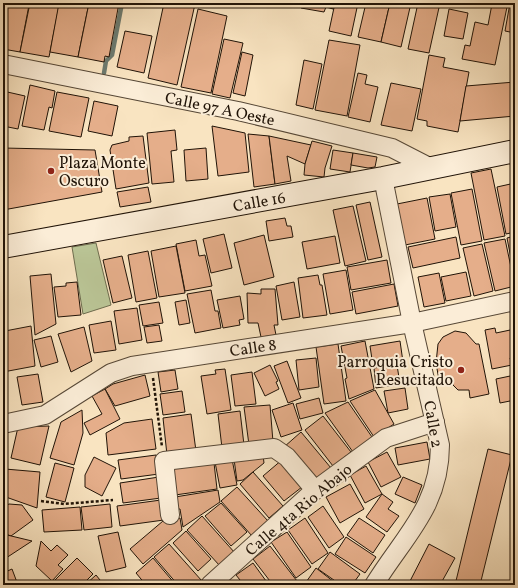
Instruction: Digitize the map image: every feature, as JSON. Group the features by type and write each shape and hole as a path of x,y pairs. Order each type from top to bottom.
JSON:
{"main road":[{"name":"Calle 16","path":"3,248 383,178 515,151"}],"street":[{"name":"Calle 97 A Oeste","path":"3,64 238,111 392,148 431,168"},
{"name":"Calle 2","path":"374,585 429,502 440,464 440,445 412,323 383,178"},
{"name":"Calle 8","path":"3,424 45,415 111,373 151,362 412,323 515,301"},
{"name":"Calle 4ta Rio Abajo","path":"210,585 315,490 386,438 435,422"},
{"path":"170,515 164,461 274,448 287,457 315,490"}],"path":[{"path":"151,362 164,461"},
{"path":"41,500 64,504 113,500"}],"green space":[{"path":"96,243 111,305 83,314 72,247"}],"building":[{"path":"4,3 29,5 20,52 3,49"},
{"path":"30,3 59,6 49,57 20,52"},
{"path":"59,3 89,3 78,57 50,52"},
{"path":"89,3 119,3 109,57 105,56 104,62 78,57"},
{"path":"164,3 195,4 177,85 148,78"},
{"path":"302,3 334,3 333,9 326,7 324,12 301,8"},
{"path":"335,3 358,3 351,36 329,31"},
{"path":"366,3 390,3 381,42 358,37"},
{"path":"390,3 411,3 401,47 381,42"},
{"path":"418,3 440,3 429,53 408,49"},
{"path":"510,3 515,3 515,33 505,31"},
{"path":"492,4 507,7 495,65 462,59 465,45 470,46 475,22 488,25"},
{"path":"198,9 227,16 211,93 181,87"},
{"path":"449,9 468,13 463,39 444,36"},
{"path":"125,31 152,36 144,73 117,67"},
{"path":"224,39 243,43 230,98 212,94"},
{"path":"329,40 360,45 347,116 315,110"},
{"path":"242,52 253,55 245,96 233,93"},
{"path":"429,55 445,58 443,67 469,72 458,132 427,126 427,121 417,119"},
{"path":"304,60 322,64 313,109 296,105"},
{"path":"358,73 367,75 365,84 378,87 370,122 348,117"},
{"path":"515,82 515,116 460,121 466,86"},
{"path":"391,83 421,89 412,131 381,125"},
{"path":"30,85 55,91 52,108 49,107 44,130 22,126"},
{"path":"3,91 25,96 18,129 3,126"},
{"path":"57,92 89,98 81,137 49,131"},
{"path":"94,101 118,106 112,136 88,131"},
{"path":"212,126 245,133 249,172 218,176"},
{"path":"175,130 177,150 171,151 174,182 152,184 147,133"},
{"path":"248,134 269,136 275,184 254,187"},
{"path":"143,136 149,183 116,189 110,150 112,145 129,141 129,137"},
{"path":"269,136 311,145 305,164 287,156 291,181 275,184"},
{"path":"312,141 332,146 325,168 324,177 304,175 305,164"},
{"name":"Plaza Monte Oscuro","path":"3,148 95,150 102,192 3,210"},
{"path":"206,148 208,179 186,181 184,150"},
{"path":"333,150 353,153 350,172 330,169"},
{"path":"353,153 377,157 375,167 368,168 351,165"},
{"path":"491,169 505,236 484,240 471,173"},
{"path":"515,183 515,232 506,234 497,187"},
{"path":"148,187 151,202 120,207 117,192"},
{"path":"472,189 482,241 461,245 451,193"},
{"path":"450,194 456,227 435,231 429,197"},
{"path":"427,198 435,239 405,245 397,204"},
{"path":"370,202 382,257 368,260 356,205"},
{"path":"353,206 366,261 345,266 333,210"},
{"path":"285,218 287,226 291,226 293,237 269,241 266,221"},
{"path":"224,234 232,268 211,273 203,239"},
{"path":"264,235 274,277 244,285 234,243"},
{"path":"335,236 340,263 307,269 302,242"},
{"path":"515,236 515,279 507,238"},
{"path":"456,237 460,258 413,268 408,247"},
{"path":"505,239 515,286 495,291 484,243"},
{"path":"196,240 199,256 205,255 212,286 185,291 176,244"},
{"path":"482,244 493,291 474,296 463,248"},
{"path":"176,246 185,293 159,297 151,251"},
{"path":"148,251 157,298 136,302 128,255"},
{"path":"122,256 132,298 113,303 103,260"},
{"path":"387,260 391,283 351,290 347,267"},
{"path":"346,270 353,310 330,314 323,274"},
{"path":"466,272 471,296 446,301 441,277"},
{"path":"439,273 445,303 424,307 418,277"},
{"path":"51,274 56,324 35,335 30,276"},
{"path":"318,275 320,285 322,285 327,315 303,318 298,278"},
{"path":"77,282 81,315 58,317 54,287 66,286 66,283"},
{"path":"294,282 300,317 282,320 276,286"},
{"path":"394,284 398,306 356,314 352,292"},
{"path":"261,289 275,289 278,325 274,325 276,335 261,337 258,323 248,323 247,293 261,294"},
{"path":"211,290 215,311 218,311 221,328 195,333 187,294"},
{"path":"240,296 244,319 239,320 240,325 223,328 217,300"},
{"path":"186,300 190,323 179,325 175,302"},
{"path":"159,302 163,323 143,326 139,305"},
{"path":"137,308 142,340 119,344 114,311"},
{"path":"111,321 116,350 94,353 89,325"},
{"path":"159,325 162,341 147,343 144,327"},
{"path":"31,326 35,366 3,372 5,331"},
{"path":"84,327 92,361 71,372 58,334"},
{"path":"495,328 496,333 515,329 515,357 510,358 512,365 492,369 485,330"},
{"name":"Parroquia Cristo Resucitado","path":"455,331 466,333 476,344 479,344 489,394 470,398 469,390 458,390 453,385 451,377 439,380 436,363 438,344 443,337"},
{"path":"51,336 58,362 41,367 34,340"},
{"path":"365,341 374,389 349,399 341,346"},
{"path":"400,341 403,362 373,366 370,346"},
{"path":"338,344 346,401 324,404 316,347"},
{"path":"316,358 319,387 299,390 296,360"},
{"path":"287,361 301,398 288,403 274,366"},
{"path":"270,365 278,381 276,382 279,389 265,396 254,373"},
{"path":"397,365 400,384 376,388 374,368"},
{"path":"225,369 231,410 207,414 201,376 216,374 215,370"},
{"path":"175,370 178,389 161,392 158,372"},
{"path":"252,372 256,404 235,406 231,375"},
{"path":"38,374 43,402 22,405 17,377"},
{"path":"145,375 150,396 115,406 105,389 113,384"},
{"path":"515,375 515,400 500,403 496,379"},
{"path":"405,388 408,409 388,413 384,391"},
{"path":"105,389 120,419 90,435 84,423 102,414 92,396"},
{"path":"375,390 394,424 374,437 350,401"},
{"path":"182,391 185,412 163,415 160,394"},
{"path":"319,398 323,413 300,419 296,404"},
{"path":"348,402 372,437 353,452 325,413"},
{"path":"293,403 302,430 281,437 272,410"},
{"path":"270,405 273,442 249,445 244,407"},
{"path":"82,410 83,433 74,465 50,458 61,422"},
{"path":"240,411 244,445 222,448 218,414"},
{"path":"191,414 196,451 167,455 163,418"},
{"path":"323,416 351,452 333,466 305,430"},
{"path":"152,419 156,449 108,455 106,433 124,423"},
{"path":"49,426 40,465 11,458 18,427"},
{"path":"301,432 331,468 315,482 284,447"},
{"path":"427,442 430,459 398,465 395,448"},
{"path":"488,449 512,455 480,585 455,585"},
{"path":"387,452 401,477 381,487 368,462"},
{"path":"156,455 159,474 121,479 118,460"},
{"path":"263,455 264,463 243,480 237,481 234,459"},
{"path":"94,457 116,468 102,496 85,487 85,475"},
{"path":"232,459 237,485 220,488 215,462"},
{"path":"283,459 302,487 284,501 263,476"},
{"path":"55,463 74,468 65,502 46,497"},
{"path":"214,463 217,489 175,495 171,469"},
{"path":"366,466 382,494 365,503 350,475"},
{"path":"5,469 40,472 37,508 3,496"},
{"path":"253,472 283,506 269,518 240,484"},
{"path":"159,477 161,498 123,503 120,483"},
{"path":"403,477 422,485 415,503 395,494"},
{"path":"350,484 364,509 340,523 326,497"},
{"path":"237,487 268,521 252,536 221,501"},
{"path":"218,490 220,502 183,527 180,509 177,509 175,497"},
{"path":"382,494 393,502 388,509 399,516 387,532 366,517"},
{"path":"161,500 164,520 120,526 117,506"},
{"path":"221,503 247,532 231,546 205,516"},
{"path":"9,504 22,505 33,520 11,536 3,533 3,507"},
{"path":"110,504 112,527 84,530 81,507"},
{"path":"323,506 344,537 329,548 308,517"},
{"path":"80,507 82,530 44,532 42,510"},
{"path":"202,516 235,553 220,566 187,530"},
{"path":"180,518 182,530 143,564 130,549 163,521"},
{"path":"305,518 328,553 312,564 288,530"},
{"path":"359,518 385,535 373,553 347,535"},
{"path":"186,531 211,559 198,571 173,543"},
{"path":"118,532 126,567 106,572 98,536"},
{"path":"287,532 311,567 296,578 271,542"},
{"path":"3,534 32,541 3,560"},
{"path":"346,537 376,557 365,573 335,554"},
{"path":"41,541 51,551 57,545 68,555 58,565 63,569 52,581 36,566"},
{"path":"169,544 202,581 197,585 178,585 154,557"},
{"path":"429,544 455,558 440,585 408,585"},
{"path":"270,546 297,581 291,585 273,585 253,559"},
{"path":"330,552 360,574 352,585 341,585 318,569"},
{"path":"77,558 93,574 82,585 57,585 54,581"},
{"path":"153,558 176,585 146,585 136,573"},
{"path":"253,563 269,585 244,585 236,575"},
{"path":"316,568 338,585 304,585"},
{"path":"12,569 18,585 3,585 3,573"},
{"path":"96,575 104,585 85,585"}],"waterway":[{"path":"104,73 106,61 112,55 122,3"}],"place":[{"name":"Plaza Monte Oscuro","path":"51,171"},
{"name":"Parroquia Cristo Resucitado","path":"461,370"}]}
